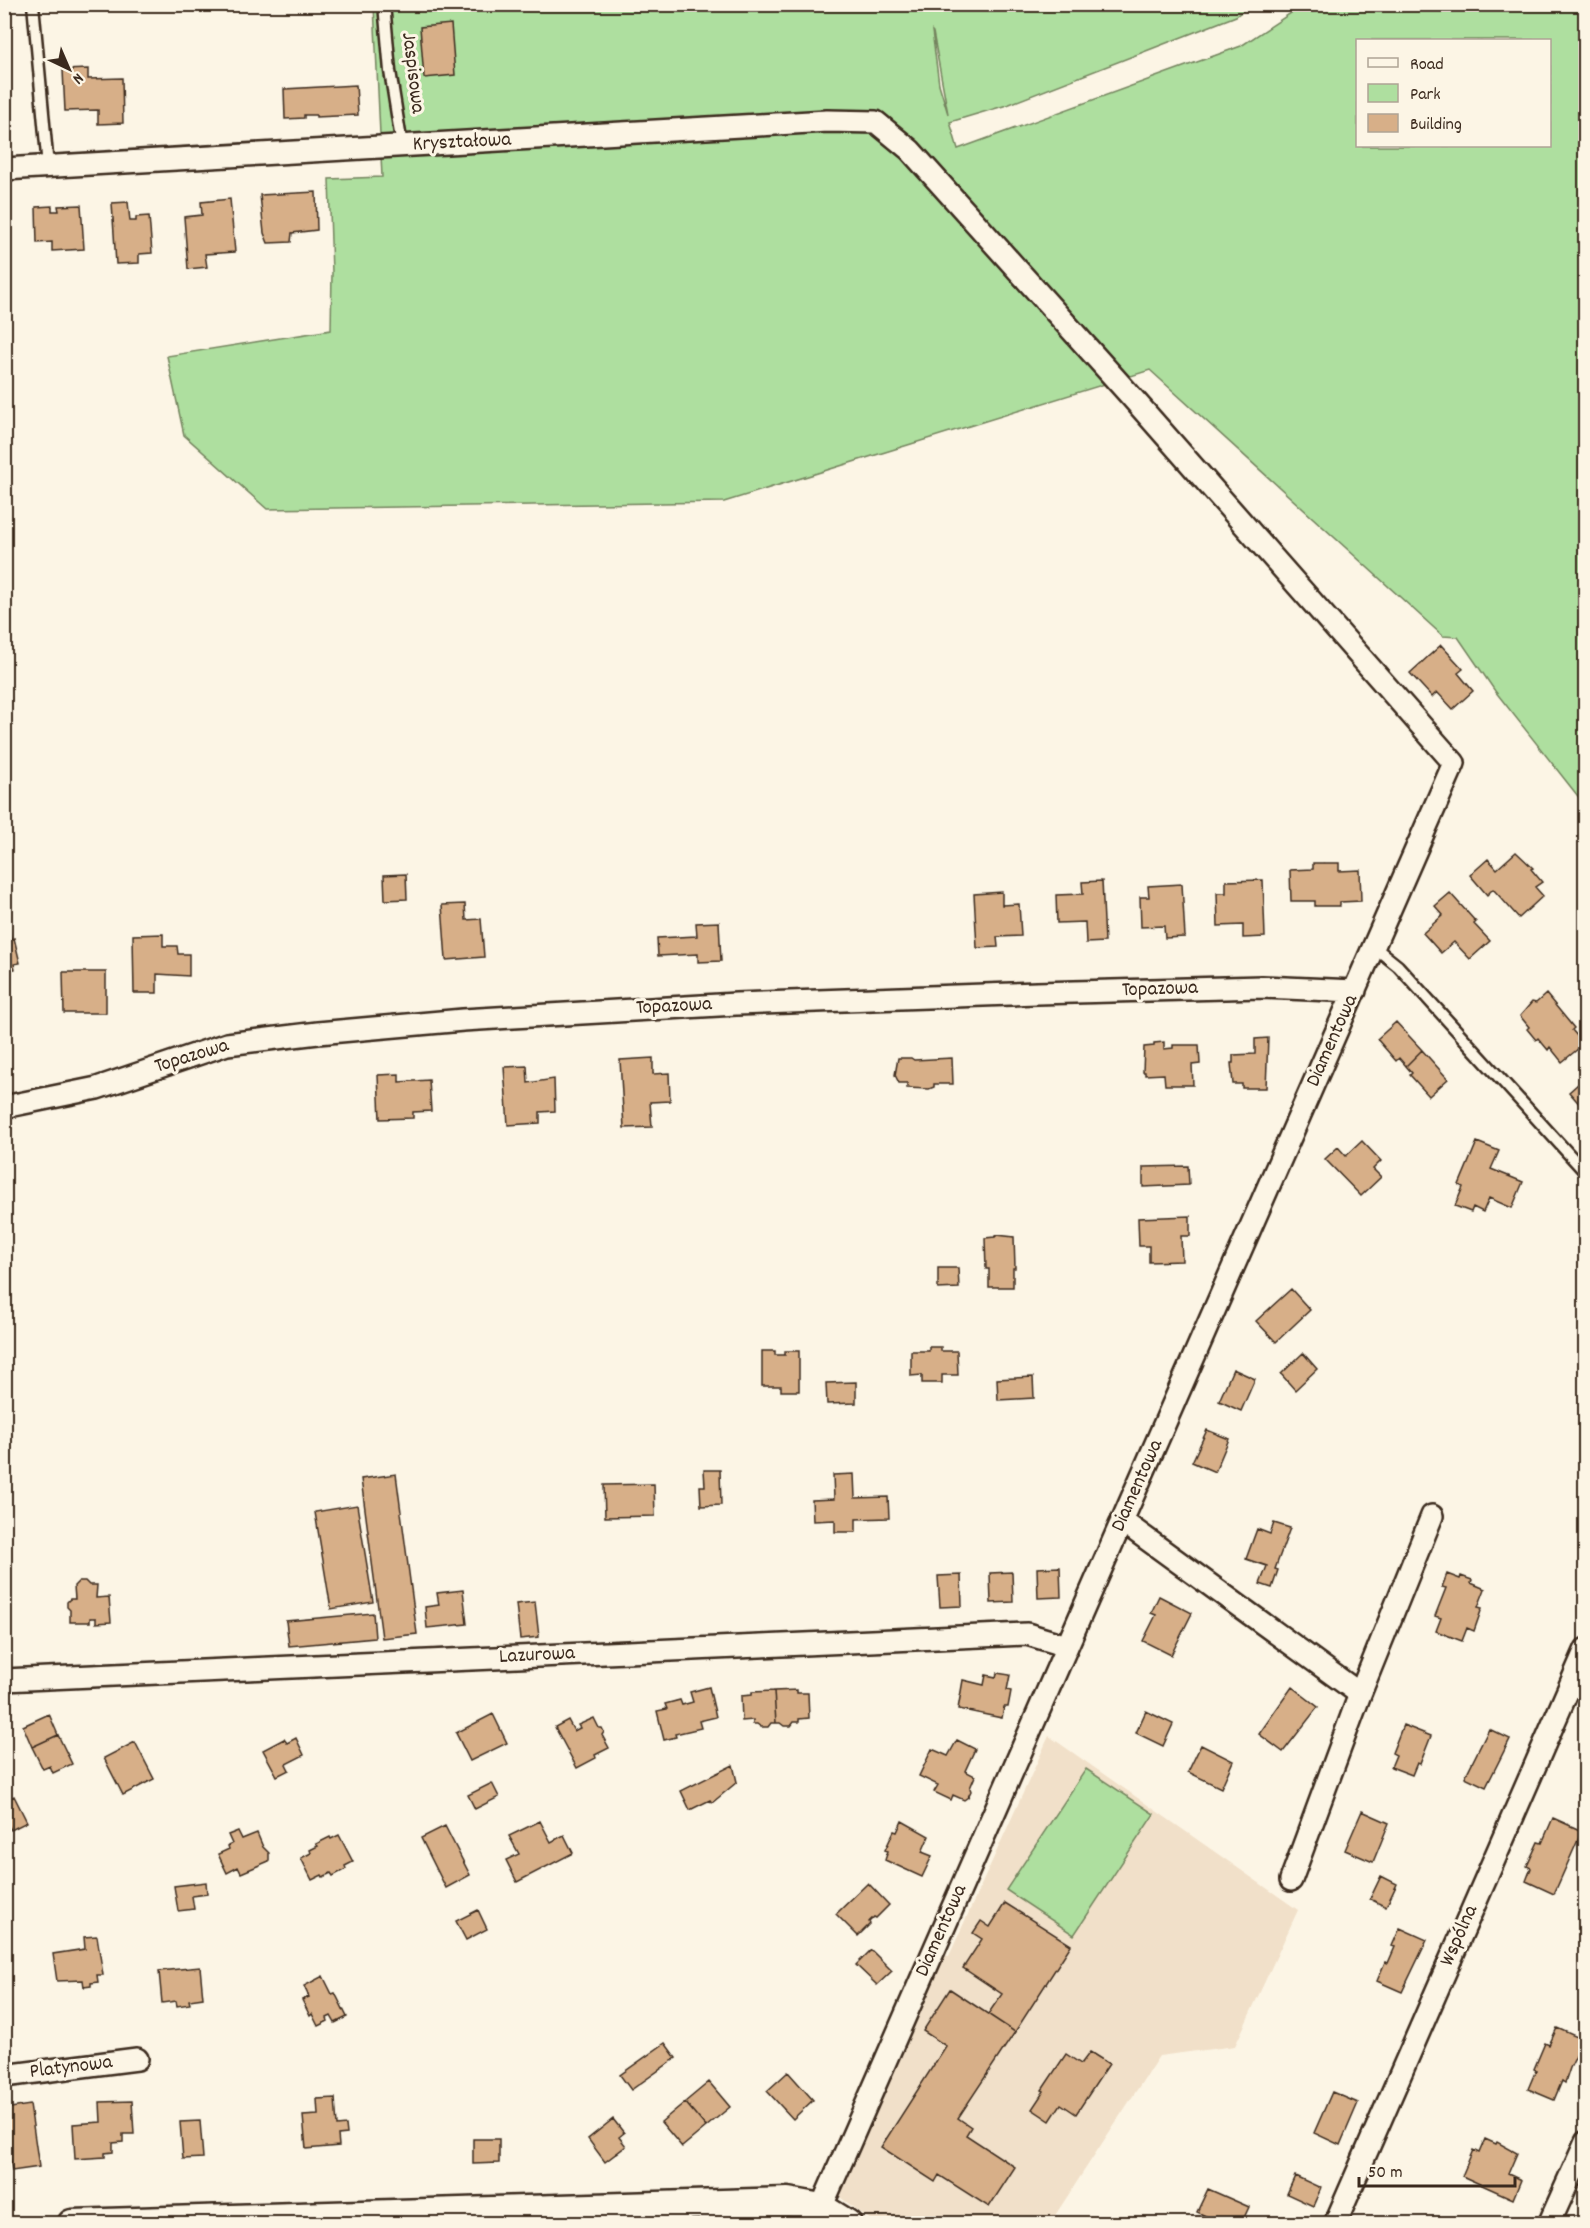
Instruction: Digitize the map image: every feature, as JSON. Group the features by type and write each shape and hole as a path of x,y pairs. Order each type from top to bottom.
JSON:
{"street":[{"name":"Kryształowa","path":"4,170 815,122 876,122 910,150 1137,402 1454,764"},
{"name":"Diamentowa","path":"820,2208 1454,764"},
{"name":"Topazowa","path":"4,1107 97,1088 227,1044 463,1020 736,1004 1025,993 1262,987 1355,991"},
{"path":"1291,1880 1330,1770 1432,1516"},
{"path":"1122,1521 1360,1694"},
{"name":"Lazurowa","path":"4,1680 1027,1634 1068,1646"},
{"name":"Wspólna","path":"1335,2223 1586,1648"},
{"name":"Platynowa","path":"4,2076 137,2059"},
{"path":"1549,2223 1586,2142"},
{"path":"72,2223 730,2202 788,2202 820,2208 847,2223"}],"lane":[{"path":"33,4 48,167"},
{"name":"Jaspisowa","path":"384,4 390,71 402,146"},
{"path":"1373,946 1398,966 1586,1173"}],"shaded area":[{"path":"1049,1736 1298,1910 1235,2046 1159,2056 1050,2223 875,2223 837,2195 943,1955 949,1956"}],"green space":[{"path":"374,5 1250,5 1236,16 1007,105 950,122 958,149 1241,46 1303,5 1585,5 1585,805 1495,691 1458,637 1443,636 1150,370 724,502 267,509 184,435 167,356 331,330 329,179 382,177","holes":["933,32 948,114 939,84"]},
{"path":"1086,1769 1154,1814 1074,1935 1006,1890"}],"building":[{"path":"451,24 455,75 424,78 420,27"},
{"path":"88,69 88,79 122,78 123,123 98,124 98,110 65,111 63,70"},
{"path":"4,72 9,72 12,128 4,128"},
{"path":"356,85 358,115 316,117 316,115 304,115 304,118 285,119 284,89"},
{"path":"316,192 317,230 292,233 291,242 268,243 264,233 260,195"},
{"path":"230,199 235,252 205,254 207,267 188,269 184,217 202,215 201,202"},
{"path":"128,202 130,221 136,221 136,217 149,216 152,253 139,254 139,263 116,264 112,203"},
{"path":"81,205 84,249 52,251 52,242 37,243 36,207 52,206 52,211 59,211 58,206"},
{"path":"1441,645 1463,669 1458,673 1473,691 1453,709 1437,692 1432,697 1410,673"},
{"path":"1516,852 1533,868 1531,869 1542,882 1535,887 1543,896 1519,918 1493,889 1487,895 1470,875 1488,859 1497,869"},
{"path":"1313,863 1339,863 1339,871 1360,870 1361,901 1340,902 1340,906 1315,906 1315,901 1291,901 1290,870 1313,869"},
{"path":"406,874 407,899 385,900 384,875"},
{"path":"1263,880 1265,937 1243,938 1243,925 1218,926 1217,893 1226,893 1226,881"},
{"path":"1102,881 1105,942 1086,943 1085,922 1057,923 1056,895 1083,894 1082,882"},
{"path":"1182,884 1185,937 1165,938 1164,926 1141,927 1140,897 1149,897 1148,886"},
{"path":"1002,892 1002,905 1019,904 1021,936 997,937 998,947 977,948 974,894"},
{"path":"1450,893 1490,941 1470,959 1454,942 1441,953 1423,933 1443,915 1435,906"},
{"path":"465,904 466,920 481,919 484,957 446,960 442,905"},
{"path":"4,918 7,918 11,939 14,938 20,963 14,964 15,969 4,971"},
{"path":"719,922 721,961 698,962 698,954 658,956 657,938 697,936 696,923"},
{"path":"163,934 163,946 177,946 178,954 189,954 189,976 157,974 157,993 134,993 133,935"},
{"path":"63,972 106,972 106,1013 64,1013"},
{"path":"1546,994 1584,1044 1562,1062 1550,1047 1548,1050 1538,1038 1536,1040 1520,1016 1532,1002 1536,1003"},
{"path":"1396,1022 1422,1050 1406,1066 1399,1058 1396,1061 1377,1039"},
{"path":"1268,1038 1266,1088 1242,1088 1242,1084 1233,1084 1231,1063 1233,1063 1233,1055 1255,1054 1255,1039"},
{"path":"1164,1042 1164,1049 1173,1048 1173,1045 1199,1045 1200,1064 1192,1065 1193,1085 1165,1085 1164,1074 1145,1075 1143,1072 1144,1047"},
{"path":"1422,1050 1448,1079 1429,1096 1410,1075 1412,1073 1406,1066"},
{"path":"653,1058 653,1074 669,1073 670,1101 650,1102 652,1127 624,1128 620,1060"},
{"path":"898,1058 914,1060 952,1058 953,1084 934,1084 934,1087 929,1089 907,1088 907,1083 899,1083 895,1075"},
{"path":"527,1066 528,1083 554,1079 555,1111 540,1112 540,1123 508,1125 504,1067"},
{"path":"399,1074 399,1082 429,1080 431,1111 413,1112 413,1118 380,1119 378,1075"},
{"path":"1586,1077 1586,1104 1582,1107 1569,1092"},
{"path":"1362,1141 1381,1161 1373,1169 1381,1177 1361,1196 1325,1159 1338,1147 1346,1156"},
{"path":"1477,1142 1499,1151 1491,1169 1523,1182 1512,1208 1489,1198 1483,1212 1473,1207 1471,1212 1455,1206 1463,1187 1459,1185"},
{"path":"1188,1166 1189,1185 1143,1187 1143,1167"},
{"path":"1190,1216 1190,1236 1181,1236 1182,1261 1149,1262 1149,1246 1139,1246 1138,1218"},
{"path":"997,1235 1014,1237 1013,1287 989,1287 985,1238"},
{"path":"938,1268 958,1268 959,1288 938,1289"},
{"path":"1291,1289 1310,1310 1276,1342 1256,1321"},
{"path":"929,1347 941,1347 941,1351 957,1351 958,1375 942,1375 942,1383 922,1383 922,1375 911,1376 911,1351 929,1351"},
{"path":"762,1351 775,1351 775,1355 785,1355 785,1351 799,1351 799,1391 781,1391 781,1386 762,1386"},
{"path":"1303,1353 1317,1369 1295,1390 1281,1374"},
{"path":"1233,1369 1255,1379 1241,1411 1219,1401"},
{"path":"1033,1377 1034,1398 998,1400 997,1379"},
{"path":"856,1382 856,1403 827,1404 826,1383"},
{"path":"1207,1430 1229,1439 1215,1472 1192,1462"},
{"path":"704,1470 720,1470 721,1505 701,1506 700,1486 705,1486"},
{"path":"396,1474 417,1634 382,1638 361,1479"},
{"path":"854,1474 855,1498 888,1497 889,1518 856,1519 856,1532 835,1532 835,1520 813,1521 812,1500 834,1499 833,1475"},
{"path":"654,1484 655,1516 605,1517 604,1485"},
{"path":"357,1505 373,1602 331,1609 315,1512"},
{"path":"1274,1523 1290,1528 1275,1569 1278,1570 1272,1588 1260,1584 1267,1566 1246,1559 1257,1529 1270,1534"},
{"path":"1060,1567 1061,1597 1038,1598 1037,1568"},
{"path":"1012,1572 1013,1602 991,1603 990,1573"},
{"path":"1447,1574 1460,1579 1461,1576 1472,1580 1471,1583 1485,1589 1478,1607 1482,1608 1474,1631 1467,1628 1462,1641 1436,1631 1441,1618 1435,1616 1446,1588 1442,1587"},
{"path":"961,1575 962,1606 940,1607 938,1576"},
{"path":"79,1581 97,1585 96,1598 109,1597 111,1622 96,1623 96,1618 90,1618 90,1622 70,1622 67,1602 75,1599 74,1586"},
{"path":"463,1590 467,1624 427,1628 425,1607 439,1605 437,1593"},
{"path":"1159,1596 1192,1613 1171,1655 1143,1641 1156,1615 1151,1613"},
{"path":"535,1602 539,1637 520,1639 516,1604"},
{"path":"373,1613 375,1638 289,1646 286,1621"},
{"path":"997,1673 1010,1675 1007,1690 1011,1691 1008,1707 1004,1707 1002,1718 958,1709 963,1680 984,1685 986,1675 996,1677"},
{"path":"709,1687 716,1717 699,1721 701,1728 675,1734 676,1737 664,1740 657,1711 667,1709 665,1704 680,1700 682,1705 693,1702 690,1692"},
{"path":"1292,1687 1318,1707 1283,1752 1259,1734"},
{"path":"797,1690 797,1693 808,1693 809,1718 799,1719 799,1722 794,1722 791,1726 776,1723 774,1691"},
{"path":"774,1691 776,1723 771,1723 768,1727 761,1727 753,1724 753,1720 742,1721 741,1696 752,1695 752,1692"},
{"path":"1146,1711 1173,1724 1163,1746 1136,1733"},
{"path":"49,1714 58,1735 32,1747 23,1726"},
{"path":"493,1714 507,1743 470,1761 456,1733"},
{"path":"594,1718 604,1732 602,1735 609,1748 577,1768 555,1727 568,1720 574,1731 580,1728 578,1725"},
{"path":"1403,1725 1431,1736 1420,1764 1417,1763 1412,1775 1391,1767 1396,1755 1392,1753"},
{"path":"1489,1729 1510,1739 1486,1787 1465,1777"},
{"path":"58,1735 72,1764 53,1773 50,1766 43,1769 32,1747"},
{"path":"296,1738 304,1755 286,1764 289,1770 277,1776 263,1750 284,1739 287,1743"},
{"path":"957,1740 975,1749 965,1771 975,1776 971,1791 964,1800 953,1795 951,1800 934,1792 938,1785 919,1776 932,1749 948,1756"},
{"path":"135,1742 154,1779 123,1795 104,1758"},
{"path":"1201,1745 1233,1761 1221,1788 1188,1772"},
{"path":"733,1765 737,1782 712,1803 710,1800 690,1810 681,1791"},
{"path":"492,1783 499,1797 475,1809 468,1795"},
{"path":"14,1796 27,1822 11,1830 4,1817 4,1801"},
{"path":"1362,1811 1389,1823 1373,1862 1345,1850"},
{"path":"1553,1818 1582,1831 1554,1894 1526,1881 1531,1868 1527,1866 1538,1842 1542,1843"},
{"path":"540,1821 551,1842 564,1835 573,1853 517,1882 506,1860 519,1854 509,1836"},
{"path":"902,1821 929,1836 922,1852 932,1856 922,1877 885,1860 888,1851 885,1850 894,1831 897,1832"},
{"path":"445,1826 470,1875 446,1888 421,1838"},
{"path":"238,1831 242,1839 257,1833 263,1847 269,1853 269,1861 241,1873 238,1867 227,1873 218,1854 229,1849 228,1846 232,1844 228,1835"},
{"path":"339,1835 353,1862 333,1876 331,1873 312,1880 301,1858 311,1853 310,1850 318,1846 316,1844"},
{"path":"1381,1876 1397,1884 1386,1907 1370,1899"},
{"path":"206,1882 207,1894 192,1896 194,1909 178,1911 174,1886"},
{"path":"868,1883 889,1905 869,1922 870,1924 858,1936 836,1914"},
{"path":"1005,1903 1071,1945 1015,2032 988,2014 1002,1994 963,1968 982,1939 973,1933 981,1921 990,1927"},
{"path":"478,1910 487,1929 466,1940 456,1921"},
{"path":"1400,1928 1427,1940 1402,1992 1377,1981 1385,1962 1388,1963 1395,1947 1392,1946"},
{"path":"97,1936 103,1975 97,1975 98,1982 84,1987 83,1980 57,1981 53,1954 85,1949 84,1937"},
{"path":"871,1950 892,1971 877,1985 856,1965"},
{"path":"200,1967 203,1998 189,2000 190,2004 177,2006 176,2001 162,2003 159,1971"},
{"path":"323,1976 347,2017 335,2023 331,2016 327,2018 328,2021 318,2026 302,2000 309,1997 304,1986"},
{"path":"950,1989 1015,2032 958,2118 971,2127 966,2135 1015,2167 989,2207 939,2175 935,2182 881,2147 946,2046 923,2031"},
{"path":"1557,2028 1584,2040 1565,2083 1562,2081 1554,2100 1528,2089 1545,2043 1549,2045"},
{"path":"665,2043 676,2058 631,2090 620,2075"},
{"path":"1090,2052 1109,2064 1076,2114 1061,2104 1050,2121 1032,2109 1066,2054 1081,2064"},
{"path":"788,2072 813,2100 793,2119 767,2091"},
{"path":"709,2082 730,2107 706,2127 685,2102"},
{"path":"1332,2092 1358,2103 1340,2145 1314,2133"},
{"path":"335,2098 337,2126 346,2125 347,2134 338,2135 339,2146 306,2149 303,2116 318,2115 317,2099"},
{"path":"132,2101 134,2134 123,2134 123,2142 113,2143 113,2152 105,2153 105,2157 75,2159 73,2124 101,2122 100,2102"},
{"path":"685,2102 706,2127 682,2147 661,2122"},
{"path":"30,2105 39,2167 12,2171 4,2109"},
{"path":"613,2119 624,2133 619,2137 626,2146 605,2162 588,2139"},
{"path":"200,2121 203,2158 183,2159 180,2122"},
{"path":"473,2139 499,2139 499,2163 473,2164"},
{"path":"1485,2139 1496,2144 1497,2142 1517,2153 1508,2174 1521,2180 1513,2199 1462,2176 1473,2150 1479,2153"},
{"path":"1295,2176 1321,2188 1313,2206 1287,2194"},
{"path":"1208,2189 1249,2207 1243,2220 1249,2224 1223,2224 1197,2212"}]}
